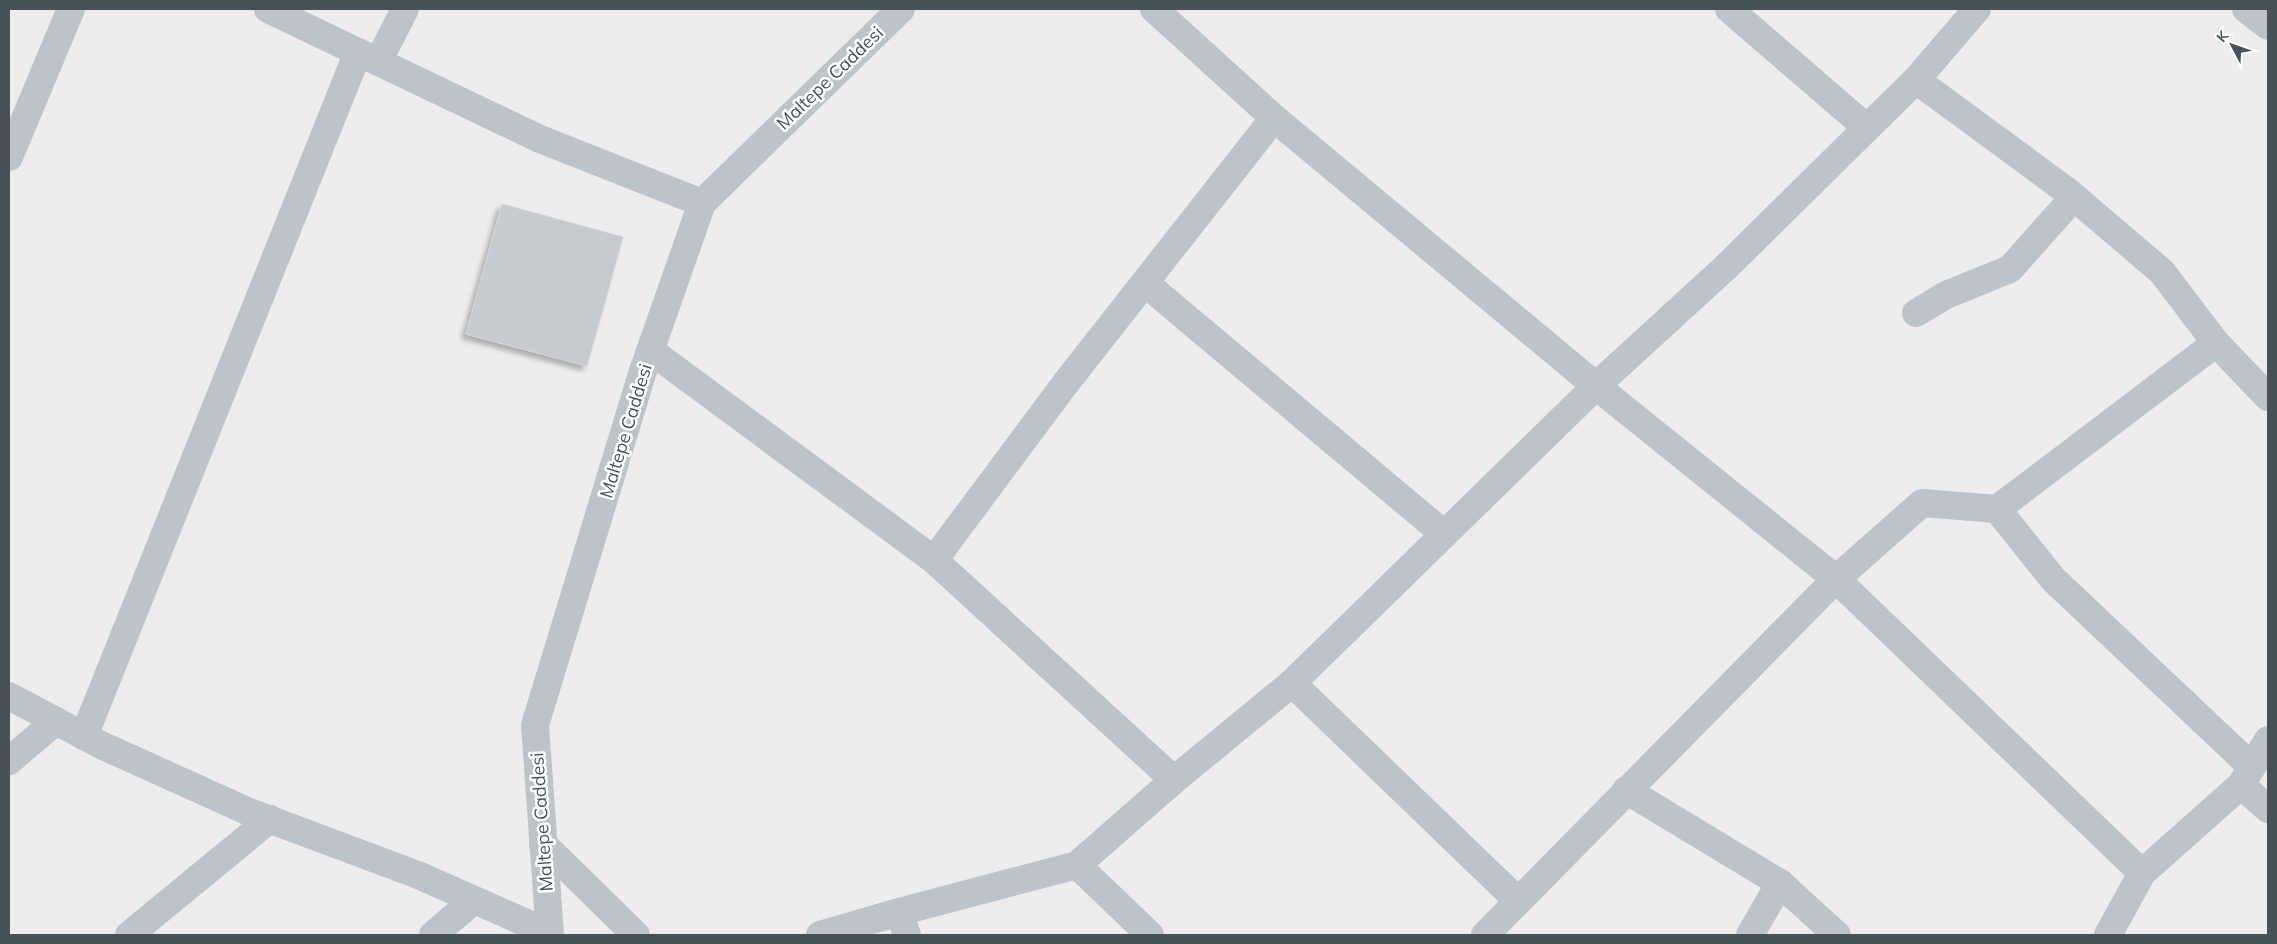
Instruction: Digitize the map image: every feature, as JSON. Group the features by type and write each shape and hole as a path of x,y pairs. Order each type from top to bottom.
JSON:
{"street":[{"path":"9,156 71,9"},
{"path":"268,9 540,139 702,203"},
{"path":"84,736 368,57 405,9"},
{"name":"Maltepe Caddesi","path":"550,934 536,725 650,351 702,203 901,9"},
{"path":"1154,9 1274,118 1596,386 1836,579 2142,873"},
{"path":"1729,9 1868,128"},
{"path":"820,935 903,924 1078,865 1174,780 1292,684 1596,386 1726,268 1916,80 1977,9"},
{"path":"2246,9 2268,26"},
{"path":"1916,80 2074,197 2162,272 2216,343 2268,398"},
{"path":"934,560 1065,384 1274,118"},
{"path":"1916,314 1946,295 2010,269 2074,197"},
{"path":"1145,283 1444,534"},
{"path":"1485,935 1836,579 1922,503 1997,509 2216,343"},
{"path":"650,351 934,560 1174,780"},
{"path":"1997,509 2053,579 2246,776 2268,809"},
{"path":"1292,684 1518,901"},
{"path":"9,696 84,736 270,819 418,875 550,934"},
{"path":"9,761 56,721"},
{"path":"2108,935 2142,873 2246,776 2268,740"},
{"path":"1626,790 1780,883 1837,935"},
{"path":"129,935 270,819"},
{"path":"543,844 636,935"},
{"path":"1078,865 1150,935"},
{"path":"1750,935 1780,883"},
{"path":"433,935 474,900"}],"building":[{"path":"502,204 623,237 587,366 466,334"}]}
